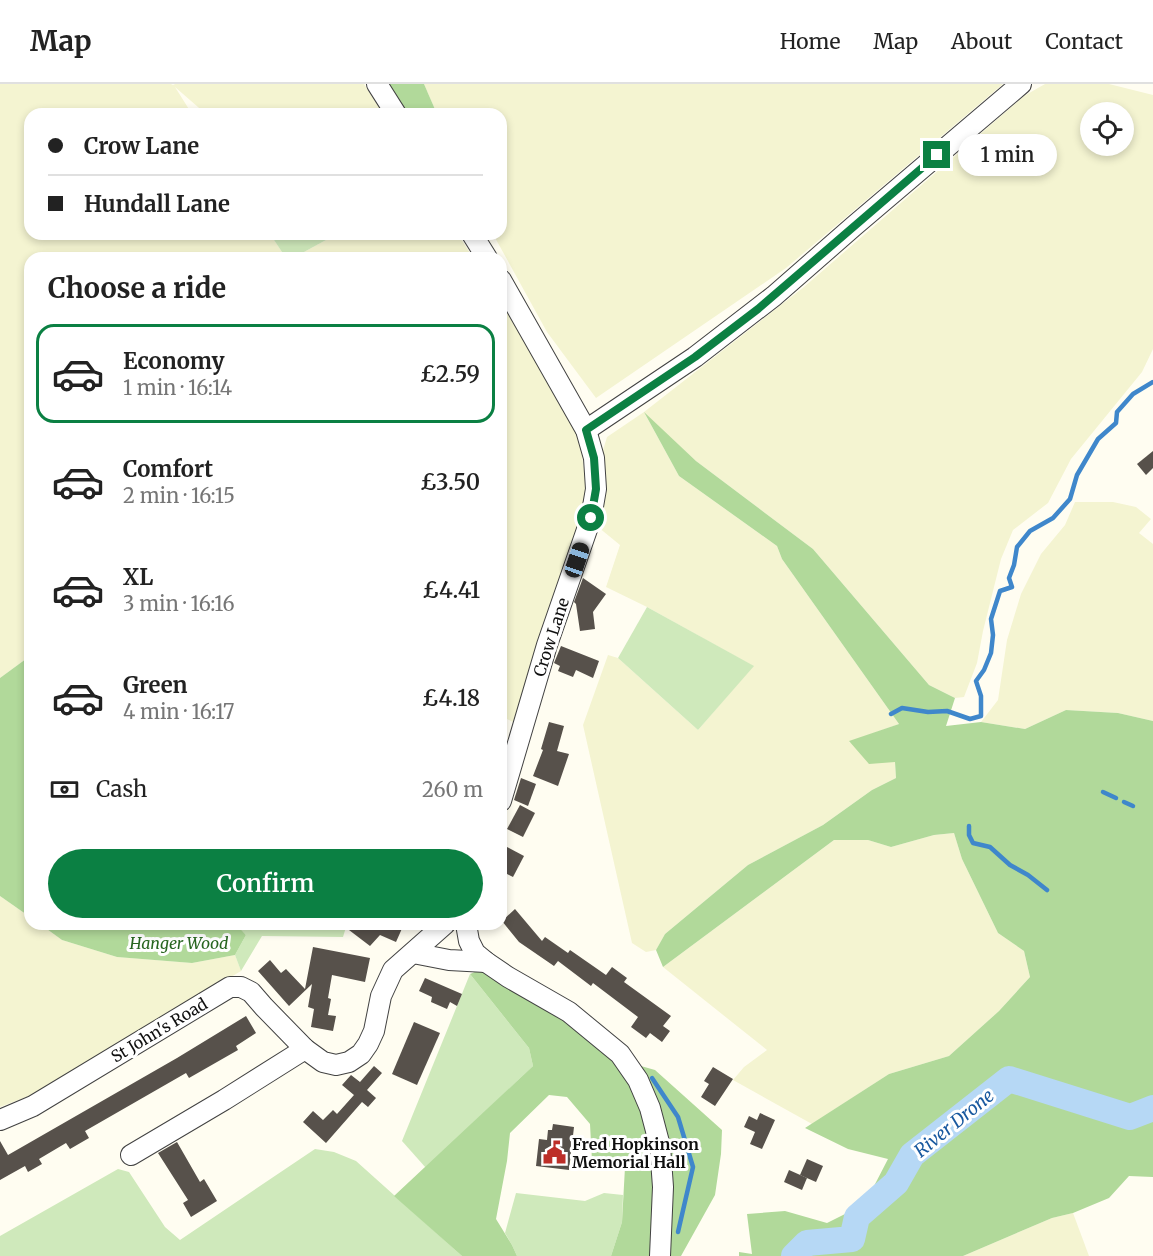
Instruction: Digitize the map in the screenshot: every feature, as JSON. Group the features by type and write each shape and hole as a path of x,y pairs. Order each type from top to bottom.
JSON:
{"street":[{"path":"377,84 392,108"},
{"path":"586,430 695,357 774,296 1021,84"},
{"name":"Crow Lane","path":"507,291 586,430 594,458 596,489 591,518 547,645 507,781"},
{"name":"St John's Road","path":"0,1120 33,1106 230,987 241,987 251,992 304,1049 323,1062 336,1065 349,1062 362,1054 368,1044 374,1030 381,996 393,970 438,930"},
{"path":"467,930 475,953 508,977 569,1012 620,1054 638,1080 650,1108 660,1146 663,1187 660,1256"},
{"path":"413,953 449,960 486,962"},
{"path":"131,1155 304,1049"}],"green space":[{"path":"0,84 364,84 379,108 199,108 175,87 188,108 24,108 24,240 274,240 282,252 24,252 24,660 0,678"},
{"path":"384,84 424,84 434,108 397,108"},
{"path":"424,84 1003,84 786,268 596,398 547,332 507,259 507,252 503,252 496,240 507,240 507,108 434,108"},
{"path":"1045,84 1109,84 1153,95 1153,349 1142,372 1071,459 1048,503 1013,530 1001,559 977,663 964,697 955,698 929,685 813,549 696,461 645,414 679,476 777,546 782,559 899,724 849,742 895,762 896,778 872,790 823,825 748,865 665,934 656,950 646,952 632,943 583,725 608,655 618,658 698,730 753,666 606,587 620,545 598,527 600,460 607,437 644,412 804,287 1024,96"},
{"path":"274,240 326,240 304,252 282,252"},
{"path":"326,240 462,240 469,252 304,252"},
{"path":"507,311 533,352 579,436 585,477 585,509 513,722 507,719"},
{"path":"644,412 696,461 813,549 929,685 955,698 946,726 981,722 1025,729 1066,710 1118,713 1153,721 1153,1177 1129,1176 1109,1198 1073,1213 1052,1218 963,1256 739,1256 739,1252 752,1254 747,1214 785,1211 827,1223 845,1214 873,1188 888,1159 848,1149 805,1128 889,1074 949,1056 999,1011 1030,977 1024,951 998,933 962,859 954,833 934,835 891,847 868,840 834,840 663,967 656,950 665,934 748,865 823,825 872,790 896,778 895,762 869,764 849,741 899,724 782,559 777,546 679,476"},
{"path":"1075,502 1113,502 1136,507 1151,519 1139,533 1153,544 1153,721 1118,713 1066,710 1025,729 981,722 998,700 1007,640 1021,594 1041,554 1065,525"},
{"path":"647,607 754,666 698,730 618,658"},
{"path":"24,660 24,913 0,896 0,678"},
{"path":"954,833 962,859 998,933 1024,951 1030,977 999,1011 949,1056 889,1074 812,1124 733,1080 744,1067 767,1050 663,967 834,840 868,840 891,847 934,835"},
{"path":"0,896 24,913 24,930 48,930 62,940 117,957 192,963 235,955 241,971 34,1094 0,1107"},
{"name":"Hanger Wood","path":"48,930 241,930 246,935 235,955 192,963 117,957 62,940"},
{"path":"241,930 345,930 343,937 262,936 241,971 235,955 246,935"},
{"path":"482,969 563,1017 609,1057 655,1070 722,1130 715,1195 681,1256 611,1256 622,1222 625,1167 592,1161 590,1124 567,1097 549,1095 510,1133 496,1219 517,1256 462,1256 394,1196 533,1066 529,1048 470,974"},
{"path":"470,974 529,1048 533,1066 426,1168 402,1141"},
{"path":"315,1149 334,1152 356,1161 462,1256 0,1256 0,1236 118,1169 129,1172 165,1227 180,1240"},
{"path":"516,1193 585,1201 604,1193 623,1195 622,1222 611,1256 517,1256 505,1233"},
{"path":"1073,1213 1089,1256 963,1256 1052,1218"}],"building":[{"path":"1153,451 1153,468 1146,475 1137,464"},
{"path":"583,578 606,594 593,612 595,629 580,631 574,602"},
{"path":"561,646 599,661 593,678 576,670 573,677 558,671 560,666 554,663"},
{"path":"549,722 564,726 557,751 569,754 558,786 533,776 543,750 541,749"},
{"path":"521,778 536,784 528,806 514,800"},
{"path":"520,805 535,813 523,837 507,829"},
{"path":"507,847 524,856 513,877 507,874"},
{"path":"515,909 542,941 545,937 568,953 570,950 606,975 612,967 627,978 624,982 671,1016 663,1026 670,1031 662,1042 650,1033 646,1038 631,1027 638,1017 593,983 591,986 558,961 554,966 519,942 507,927 507,916"},
{"path":"349,930 401,930 396,942 380,935 370,946"},
{"path":"313,947 370,958 365,982 332,975 328,1015 336,1016 333,1031 311,1027 314,1009 308,1007 312,984 289,1006 258,971 270,960 281,973 286,969 305,989"},
{"path":"425,978 462,994 457,1006 450,1002 447,1009 431,1002 432,997 419,991"},
{"path":"246,1016 256,1033 236,1046 238,1050 189,1078 186,1073 85,1131 89,1138 70,1149 66,1143 39,1159 42,1164 28,1172 25,1166 0,1180 0,1141 8,1155"},
{"path":"414,1022 440,1033 417,1085 392,1074"},
{"path":"374,1066 382,1073 367,1090 376,1098 368,1107 362,1102 326,1143 303,1122 313,1111 323,1120 333,1110 337,1114 354,1095 342,1085 351,1075 360,1082"},
{"path":"713,1067 733,1079 715,1106 701,1097 709,1084 704,1081"},
{"path":"760,1113 775,1120 762,1149 750,1144 755,1132 744,1127 749,1116 757,1120"},
{"name":"Fred Hopkinson Memorial Hall","path":"553,1124 574,1127 569,1170 536,1166 539,1139 547,1140 548,1130 552,1130"},
{"path":"177,1142 200,1182 204,1179 217,1201 191,1217 183,1203 188,1200 158,1153"},
{"path":"807,1159 823,1166 816,1182 800,1175"},
{"path":"789,1170 807,1178 802,1190 784,1182"}],"waterway":[{"path":"891,714 902,708 928,712 947,711 970,719 981,716 981,696 976,681 984,670 991,653 993,635 991,619 1000,591 1012,587 1009,578 1017,547 1030,531 1053,518 1070,499 1077,475 1098,439 1116,423 1117,412 1133,394 1153,382"},
{"path":"1103,792 1116,798"},
{"path":"1124,802 1133,806"},
{"path":"969,826 969,835 973,843 990,847 1010,865 1047,890"},
{"path":"652,1078 678,1117 693,1167 678,1232"},
{"name":"River Drone","path":"794,1256 807,1243 852,1239 857,1217 896,1183 912,1155 1009,1079 1130,1117 1153,1108"}],"place":[{"name":"Fred Hopkinson Memorial Hall","path":"554,1153"}],"route":[{"path":"591,518 596,489 594,458 586,430 695,357 758,309 937,155"}]}
